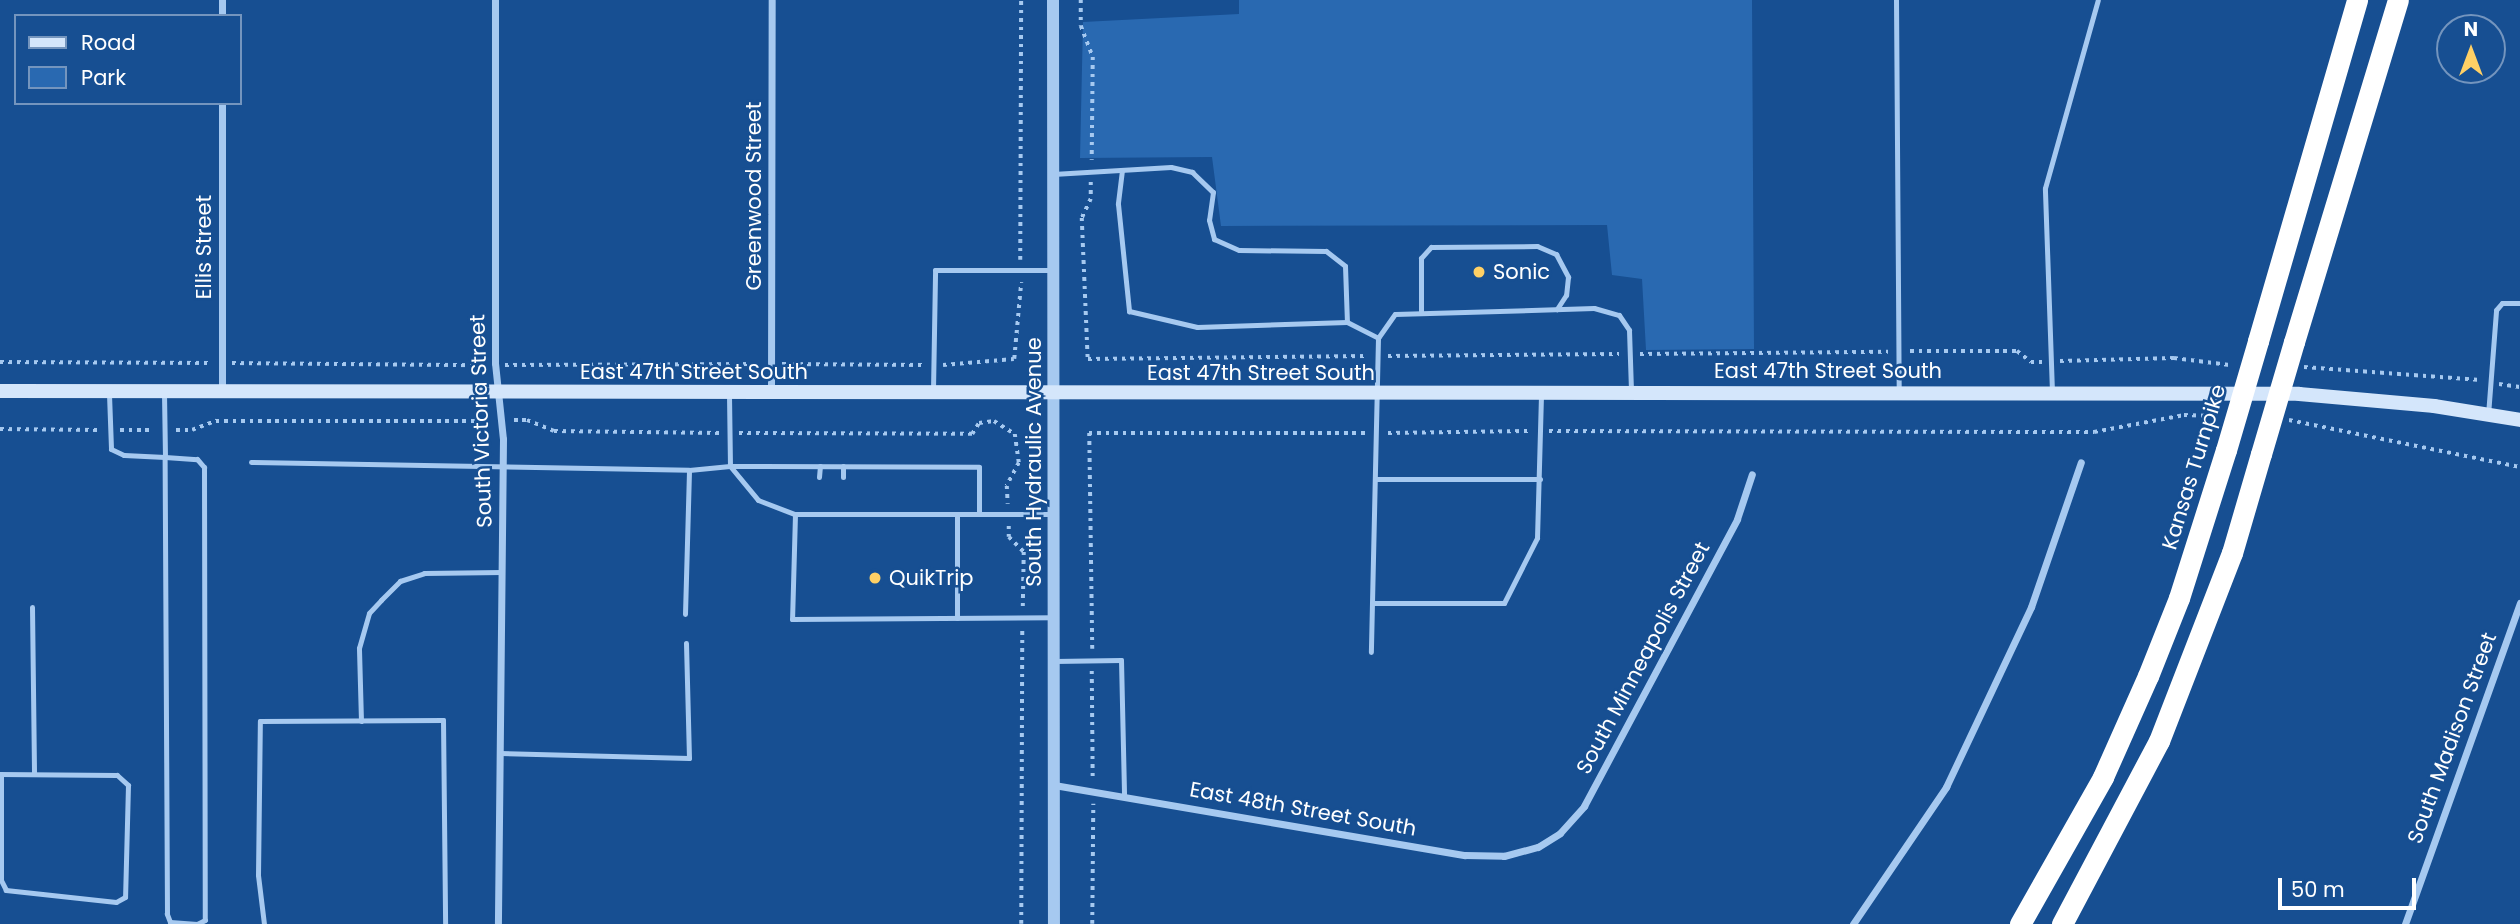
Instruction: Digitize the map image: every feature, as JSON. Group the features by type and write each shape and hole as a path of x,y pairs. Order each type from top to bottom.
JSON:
{"highway":[{"name":"Kansas Turnpike","path":"2020,924 2103,777 2148,677 2179,598 2226,450 2357,0"},
{"path":"2062,924 2123,817 2194,660 2232,553 2398,0"}],"main road":[{"name":"East 47th Street South","path":"0,391 2299,394 2520,420"}],"street":[{"name":"South Victoria Street","path":"495,0 495,365 503,465 498,924"},
{"name":"Greenwood Street","path":"771,393 772,0"},
{"name":"South Hydraulic Avenue","path":"1053,0 1054,924"},
{"name":"Ellis Street","path":"222,105 222,391"},
{"path":"1853,924 1946,787 2031,607 2081,463"},
{"name":"South Minneapolis Street","path":"1544,844 1560,833 1584,806 1737,519 1752,474"},
{"name":"South Madison Street","path":"2405,924 2520,603"},
{"name":"East 48th Street South","path":"1054,785 1465,855 1516,855 1544,844"}],"lane":[{"path":"1896,0 1899,392"},
{"path":"2052,392 2045,188 2098,0"},
{"path":"1053,174 1171,167 1192,172 1213,192 1209,220 1214,239 1239,250 1326,251 1337,257 1345,266 1347,322"},
{"path":"1122,170 1118,204 1129,311 1197,327 1347,322 1378,338"},
{"path":"1421,313 1421,258 1431,247 1537,246 1556,254 1569,277 1566,295 1557,309"},
{"path":"933,393 934,270 1054,270"},
{"path":"2488,415 2496,310 2502,303 2520,303"},
{"path":"1371,652 1378,338 1395,314 1594,308 1619,315 1629,330 1631,393"},
{"path":"109,391 111,449 124,455 165,457 197,459 204,467 205,920 197,923 170,922 167,914 165,457 164,391"},
{"path":"729,393 730,466 758,500 795,513 1054,514"},
{"path":"1372,603 1504,603 1537,538 1541,393"},
{"path":"251,463 689,470 730,466 979,467 979,514"},
{"path":"819,477 820,466"},
{"path":"843,466 843,477"},
{"path":"862,467 862,477"},
{"path":"884,467 884,477"},
{"path":"908,467 908,477"},
{"path":"928,477 929,467"},
{"path":"685,614 689,470"},
{"path":"1375,479 1540,479"},
{"path":"819,513 820,504"},
{"path":"843,504 843,514"},
{"path":"862,504 862,514"},
{"path":"884,504 884,514"},
{"path":"907,514 908,504"},
{"path":"928,505 928,514"},
{"path":"795,513 792,619 1054,617"},
{"path":"957,514 957,618"},
{"path":"361,720 359,648 369,614 381,600 400,581 424,573 502,572"},
{"path":"32,607 34,774"},
{"path":"500,753 689,758 686,643"},
{"path":"1054,661 1121,660 1124,797"},
{"path":"264,924 258,875 260,721 361,720 443,720 445,924"},
{"path":"0,774 117,775 128,785 125,897 116,902 6,890 1,880 0,774"}],"path":[{"path":"0,362 934,365 999,364 1014,359 1020,328 1021,0"},
{"path":"1081,0 1081,26 1093,57 1091,199 1082,218 1088,359 2017,351 2031,362 2174,358 2232,365"},
{"path":"2297,367 2451,375 2520,387"},
{"path":"1092,924 1090,433 2094,432 2184,415 2224,417"},
{"path":"2276,419 2302,421 2520,467"},
{"path":"1015,434 1019,463 1007,486 1009,537 1024,552 1021,924"}],"green space":[{"path":"1239,0 1752,0 1754,349 1646,350 1642,279 1612,275 1607,225 1221,226 1212,157 1080,158 1083,22 1239,14"}],"place":[{"name":"Sonic","path":"1479,272"},
{"name":"QuikTrip","path":"875,578"}]}
